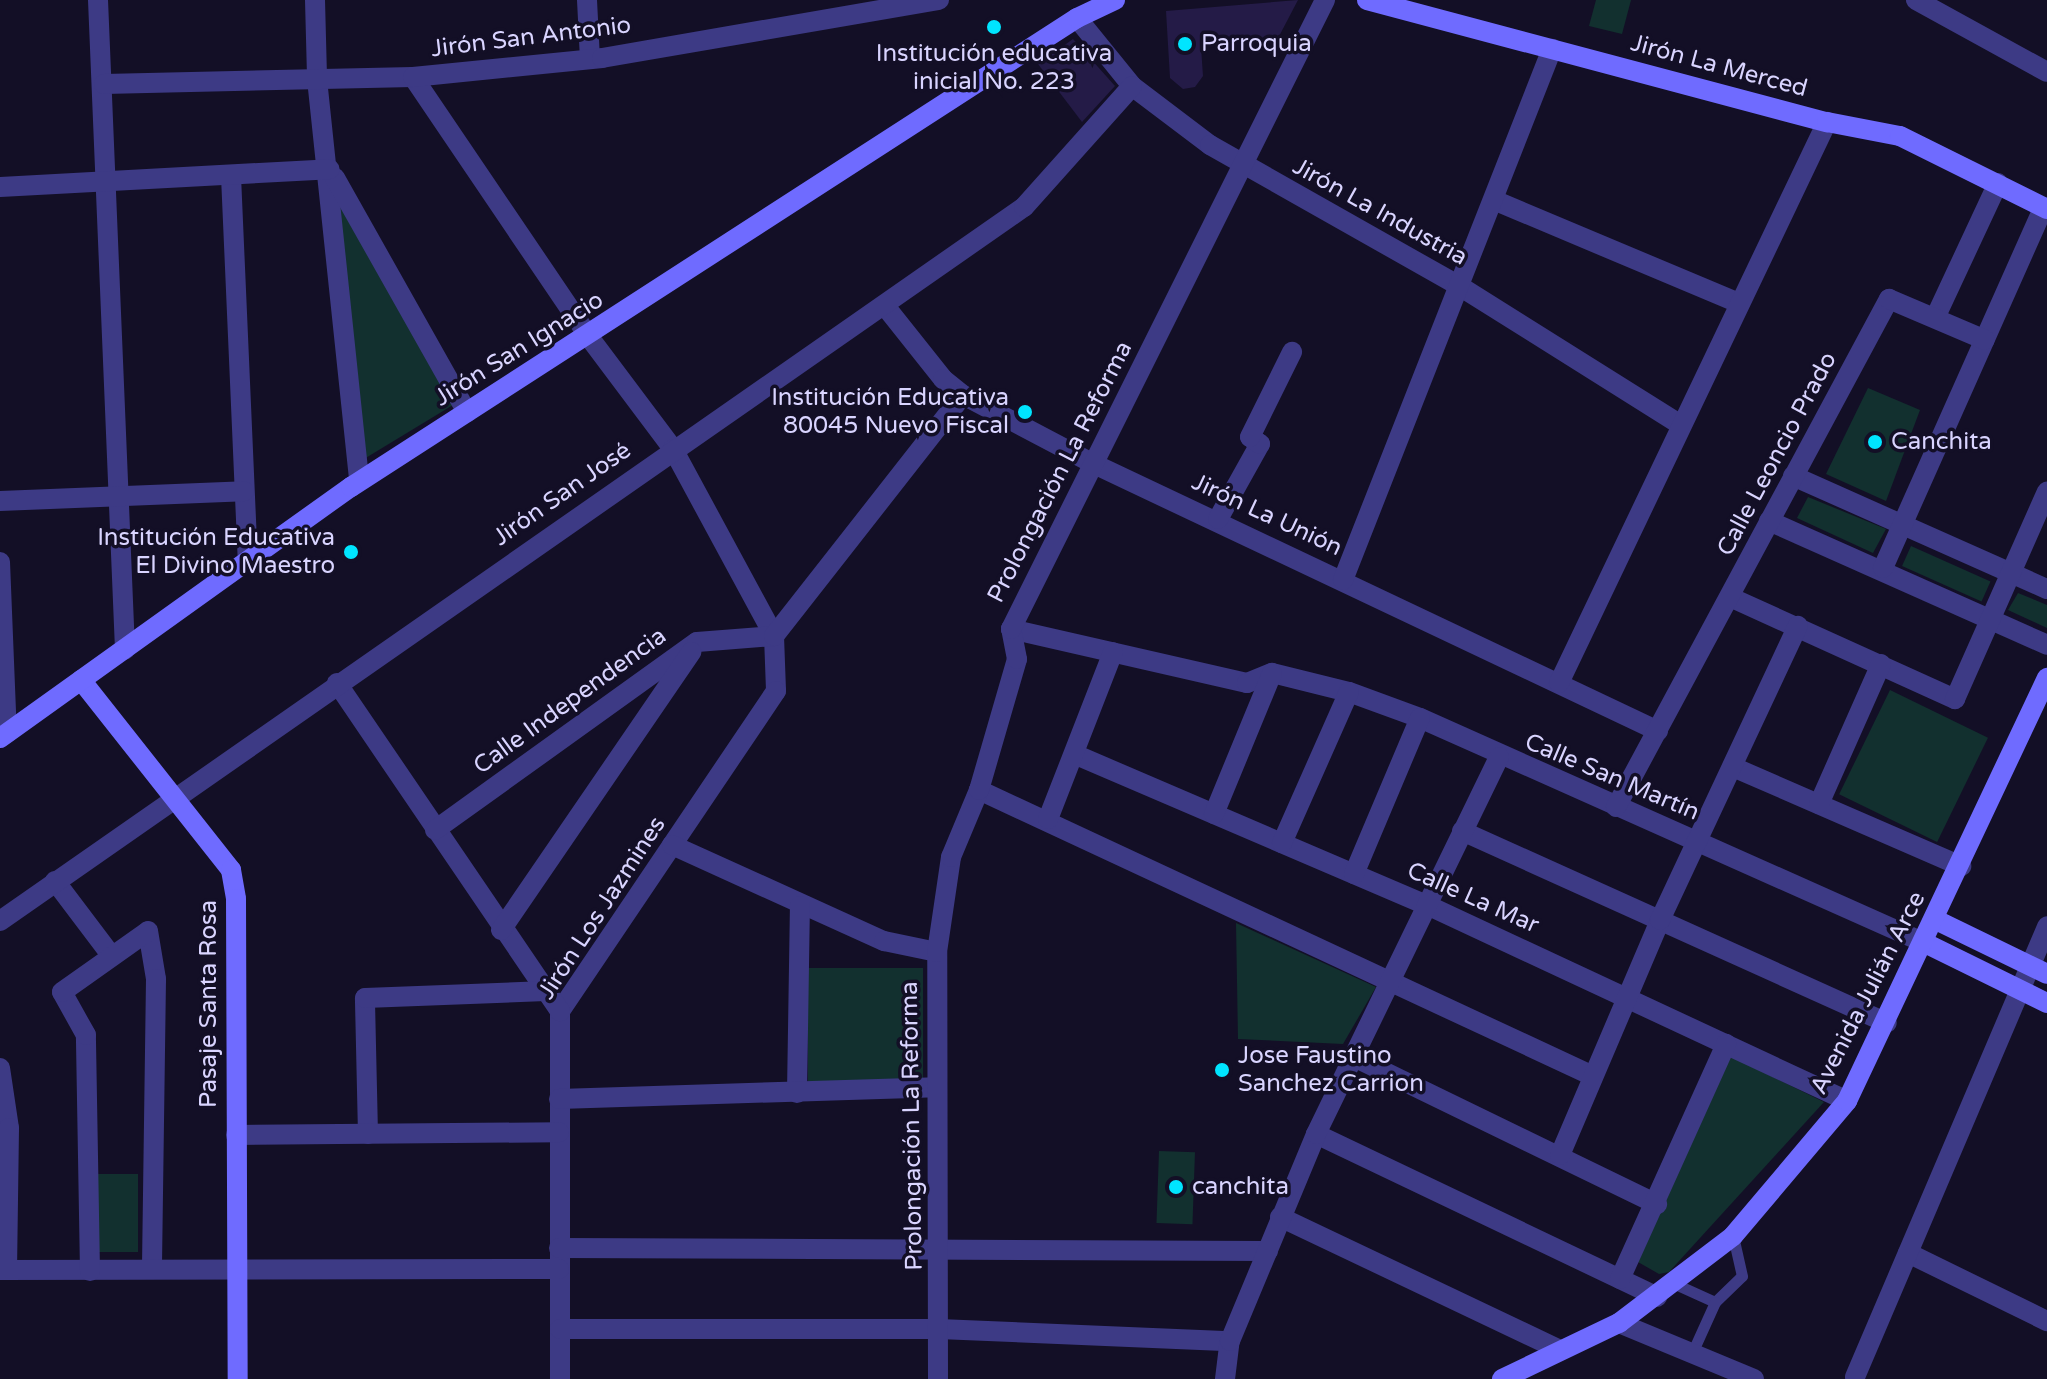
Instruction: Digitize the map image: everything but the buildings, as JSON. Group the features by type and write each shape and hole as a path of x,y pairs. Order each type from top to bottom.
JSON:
{"street":[{"path":"98,0 109,184 125,649"},
{"path":"315,0 317,79 330,169 359,481"},
{"path":"587,0 590,59"},
{"name":"Jirón San Antonio","path":"104,84 413,77 590,59 939,0"},
{"path":"1072,9 1115,0"},
{"name":"Prolongación La Reforma","path":"938,1379 941,1247 936,1087 937,952 951,857 979,790 1017,659 1011,629 1325,0"},
{"name":"Jirón La Merced","path":"1367,0 1827,122 1900,136 2046,208"},
{"path":"1916,0 2047,72"},
{"name":"Jirón La Industria","path":"1072,9 1132,86 1241,165 1461,287 1681,425"},
{"name":"Jirón San Ignacio","path":"4,736 359,481 589,337 1072,9"},
{"path":"1343,580 1496,201 1552,49"},
{"path":"413,77 589,337 673,449 774,636 963,395"},
{"name":"Jirón San José","path":"0,921 176,795 1024,207 1132,86"},
{"path":"1559,683 1827,122"},
{"path":"0,187 109,184 330,169"},
{"path":"330,169 467,412"},
{"path":"231,176 248,562"},
{"path":"1985,340 1935,318 1998,183"},
{"path":"1496,201 1739,303"},
{"path":"1883,568 2046,208"},
{"name":"Calle Leoncio Prado","path":"1616,807 1732,598 1769,521 1889,299 1935,318"},
{"name":"Jirón La Unión","path":"885,306 943,379 963,395 1094,464 1218,519 1658,731"},
{"path":"1218,519 1260,444 1250,437 1292,352"},
{"path":"1793,476 2047,589"},
{"path":"0,501 244,491"},
{"path":"1732,598 1955,699 2047,491"},
{"path":"1769,521 1883,568 2047,645"},
{"path":"0,562 4,736"},
{"path":"1560,1155 1660,920 1798,626"},
{"path":"1011,629 1247,683 1272,673"},
{"name":"Calle Independencia","path":"435,830 697,642 774,636"},
{"name":"Jirón Los Jazmines","path":"560,1379 560,1011 776,691 774,636"},
{"path":"501,930 697,642"},
{"path":"1048,819 1113,652"},
{"path":"1819,804 1881,664"},
{"path":"1214,814 1272,673"},
{"name":"Calle San Martín","path":"1272,673 1349,692 1420,718 1499,757 1925,943"},
{"name":"Avenida Julián Arce","path":"1502,1379 1619,1323 1733,1236 1847,1101 1936,920 2047,678"},
{"name":"Pasaje Santa Rosa","path":"81,680 176,795 231,870 236,899 238,1379"},
{"path":"337,683 501,930 560,1011"},
{"path":"1282,843 1349,692"},
{"path":"1354,874 1420,718"},
{"name":"Calle La Mar","path":"1074,754 1427,905 1847,1101"},
{"path":"1225,1379 1230,1341 1316,1134 1499,757"},
{"path":"1733,767 1961,866"},
{"path":"979,790 1048,819 1593,1076"},
{"path":"1462,831 1887,1023"},
{"path":"672,845 800,906 884,941 937,952"},
{"path":"55,881 111,955"},
{"path":"797,1093 800,906"},
{"path":"1936,920 2038,970"},
{"path":"1855,1377 2019,989 2038,970 2047,926"},
{"path":"90,1271 86,1035 62,992 148,931 156,979 152,1268"},
{"path":"1925,943 2047,1003"},
{"path":"368,1134 365,998 546,991"},
{"path":"1620,1279 1657,1204 1726,1044"},
{"path":"1354,1057 1657,1204"},
{"path":"0,1068 9,1128 3,1270 559,1269"},
{"path":"559,1099 936,1087"},
{"path":"236,1135 559,1132"},
{"path":"1316,1134 1657,1297"},
{"path":"1280,1217 1560,1350"},
{"path":"559,1248 941,1247 1268,1251"},
{"path":"1908,1253 2047,1321"},
{"path":"1619,1323 1754,1379"},
{"path":"560,1329 939,1329 1230,1341"}],"lane":[{"path":"1692,1353 1715,1302 1742,1276 1733,1236"},
{"path":"1673,1283 1715,1302"}],"green space":[{"path":"1596,0 1631,0 1622,34 1589,26"},
{"path":"336,186 453,405 364,459"},
{"name":"Canchita","path":"1868,388 1920,410 1886,501 1826,474"},
{"path":"1808,497 1886,529 1873,553 1797,518"},
{"path":"1911,546 1990,581 1982,601 1902,566"},
{"path":"2018,593 2047,605 2047,628 2008,610"},
{"path":"1890,690 1988,738 1937,842 1839,794"},
{"path":"1236,923 1376,987 1343,1044 1238,1039"},
{"path":"808,968 923,968 923,1081 808,1081"},
{"path":"1728,1055 1824,1102 1669,1272 1659,1274 1638,1262"},
{"name":"canchita","path":"1159,1151 1195,1152 1192,1224 1156,1223"},
{"path":"98,1174 138,1174 138,1252 98,1252"}],"place":[{"name":"Institución educativa inicial No. 223","path":"994,27"},
{"name":"Parroquia","path":"1185,44"},
{"name":"Institución Educativa 80045 Nuevo Fiscal","path":"1025,412"},
{"name":"Canchita","path":"1875,442"},
{"name":"Institución Educativa El Divino Maestro","path":"351,552"},
{"name":"Jose Faustino Sanchez Carrion","path":"1222,1070"},
{"name":"canchita","path":"1176,1187"}]}
